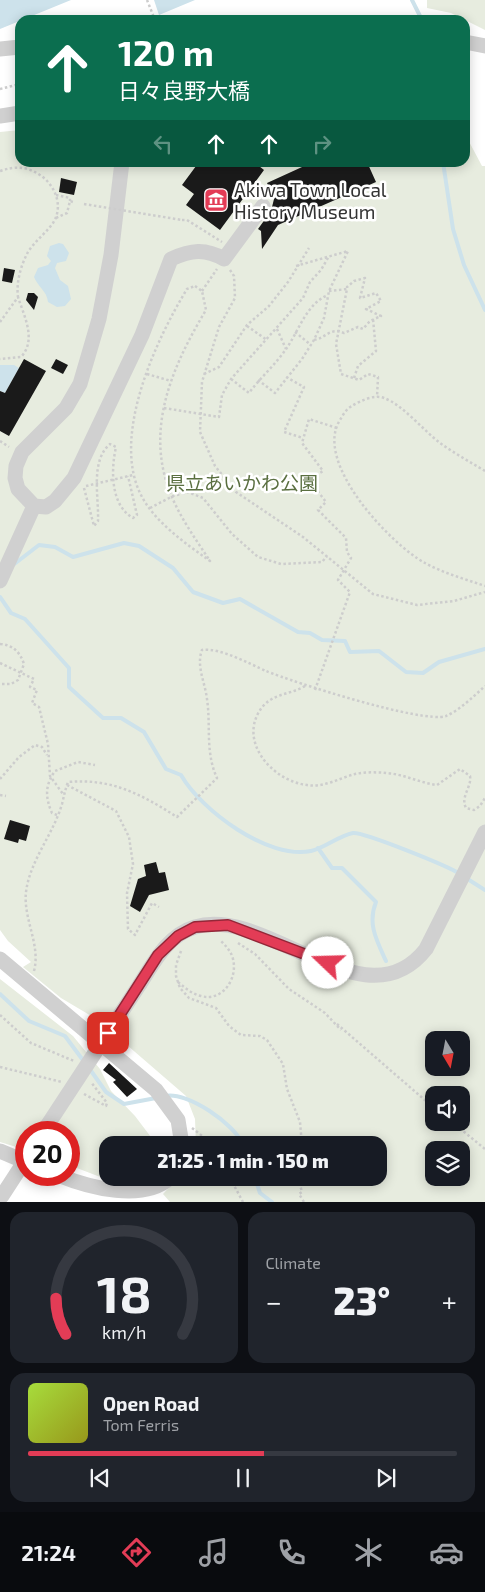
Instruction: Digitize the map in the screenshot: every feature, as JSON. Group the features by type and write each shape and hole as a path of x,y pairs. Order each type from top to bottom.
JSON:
{"street":[{"path":"470,43 485,46"},
{"path":"0,49 15,48"},
{"path":"0,116 15,114"},
{"path":"31,513 18,489 15,478 16,466 22,452 66,408 80,384 103,300 111,255 121,167"},
{"path":"0,581 31,513 55,502 79,482 142,335 171,259 185,253 200,250 228,253 263,206"},
{"path":"51,1121 158,955 168,945 195,927 228,925 344,969 380,976 399,971 414,962 426,948 485,832"},
{"path":"0,959 26,983 156,1090 178,1120 181,1136"},
{"path":"0,1151 15,1156"},
{"path":"1,1197 15,1176"},
{"path":"80,1184 91,1189 118,1195 138,1194 155,1190 160,1186"}],"path":[{"path":"148,0 153,15"},
{"path":"0,89 15,85"},
{"path":"0,171 13,167 26,167 46,179 56,195 58,203 56,218"},
{"path":"0,359 21,357 28,346 28,326 18,297 22,263 56,218 67,214 72,202 70,198 56,195"},
{"path":"84,204 187,220 228,253 234,276 235,298 219,327 204,374 200,432 215,466 236,492 304,537 373,594 417,605 454,601 485,592"},
{"path":"204,374 219,367 247,326 269,306 288,282 296,266 309,248"},
{"path":"258,380 275,393 302,359 314,340 324,318 329,291 348,251 296,266"},
{"path":"202,291 228,253"},
{"path":"164,408 200,412 219,417 222,395 231,379 303,298 310,282 321,270 329,256"},
{"path":"314,340 321,338 330,331 339,331 344,333 358,327 363,329 381,316 366,308 381,301 376,293 360,298 364,278 354,281 347,289 339,331 336,344 341,374 359,380 368,374 378,377 377,398"},
{"path":"195,286 202,291 206,310 183,348 171,381 159,437 165,477 180,514 210,561 159,520 140,494 133,475 130,448 137,404 147,374 174,311 187,289 195,286"},
{"path":"329,291 347,289"},
{"path":"231,379 249,393 286,349 302,321 321,298 328,295"},
{"path":"0,322 18,297"},
{"path":"354,379 358,366 376,351 373,320"},
{"path":"247,326 267,340"},
{"path":"277,328 286,349"},
{"path":"295,332 311,345"},
{"path":"147,374 171,381"},
{"path":"286,377 304,387 284,432 303,438"},
{"path":"485,471 441,444 397,404 382,397 363,400 348,407 337,428 333,442 338,464 357,497 387,534 424,563 485,586"},
{"path":"315,690 350,592 338,580 351,558 347,552 346,538 318,510 326,502 309,480 323,470 302,443 309,419 337,428"},
{"path":"128,476 137,515 132,518 121,504 112,480 111,470 116,447 110,444 98,466 98,483 98,521 94,526 91,522 79,482 98,483 112,480 128,476 133,475"},
{"path":"150,508 173,496 188,492 203,498 232,534 258,557 281,564 322,562 327,556"},
{"path":"0,644 10,646 16,650 24,664 18,680 11,684 0,684"},
{"path":"26,983 33,973 36,961 26,908 26,893 30,874 57,815 68,782 89,780 118,785 177,817 217,778 211,765 207,737 207,700 198,659 202,650 207,649 230,656 315,690 412,714 445,716 473,697 485,686"},
{"path":"0,663 34,679 30,687 36,690 32,703 40,707 48,744 47,755 50,777 46,794 52,812 57,815"},
{"path":"305,686 275,697 257,715 254,734 257,752 270,768 288,779 307,786 357,774 386,773 411,777 438,785 460,769 470,776 470,786 464,798 466,808 474,810 480,806 485,798"},
{"path":"0,779 18,757 35,745 42,747 47,755"},
{"path":"50,777 55,771 78,762 95,765"},
{"path":"50,777 63,794"},
{"path":"67,785 116,811 129,836 133,864 128,894 128,930 135,935 152,903 159,907"},
{"path":"0,795 6,796"},
{"path":"213,940 229,940"},
{"path":"178,982 203,997 215,996 224,991 232,982 233,959 230,950 220,940"},
{"path":"236,942 255,954 290,989 325,1013 425,1100"},
{"path":"186,947 182,951 176,965 180,988 189,998 216,1008 229,1026 241,1035 260,1036 267,1040 283,1064 287,1089 300,1122 301,1136"},
{"path":"325,1013 341,1030"},
{"path":"0,1015 31,1043 77,1062"},
{"path":"0,1067 66,1083"},
{"path":"82,1092 97,1103 106,1106 107,1103 89,1079"},
{"path":"178,1120 204,1136"},
{"path":"463,1131 485,1148"},
{"path":"234,1186 243,1202"},
{"path":"300,1186 302,1192 299,1194 304,1202"}],"green space":[{"path":"427,0 485,0 485,30 470,22 470,15 455,15 427,8"},
{"name":"県立あいかわ公園","path":"15,130 15,167 470,167 470,143 482,166 485,166 485,1202 170,1202 163,1194 170,1186 387,1186 387,1136 196,1136 195,1119 186,1096 98,1020 61,998 23,967 31,962 8,941 0,930 0,132"},
{"path":"0,979 73,1036 100,1069 111,1091 135,1116 150,1136 99,1136 99,1176 80,1169 80,1121 15,1121 15,1147 0,1142"}],"water":[{"path":"0,0 71,0 34,15 15,15 15,23 0,29"},
{"path":"154,0 195,0 159,15"},
{"path":"59,243 63,244 69,253 66,261 57,263 55,268 60,280 68,286 71,299 65,306 57,307 48,302 46,295 34,277 38,268 48,265 51,261 47,256 50,246"},
{"path":"0,365 14,365 19,368 5,393 0,391"}],"building":[{"name":"Akiwa Town Local History Museum","path":"195,167 260,167 264,170 220,230 186,205 194,194 182,185"},
{"path":"302,167 369,167 376,182 278,225 262,249 261,231 258,229 271,211 274,199 267,183"},
{"path":"61,178 77,182 74,195 59,192"},
{"path":"4,268 15,270 12,283 2,281"},
{"path":"28,293 34,293 38,297 34,310 26,300"},
{"path":"24,359 46,371 9,436 0,431 0,391 5,393"},
{"path":"56,359 68,365 63,374 51,368"},
{"path":"10,820 30,826 26,841 19,839 18,843 4,839"},
{"path":"156,862 159,873 165,872 169,890 149,895 140,912 130,906 138,879 146,876 144,865"},
{"path":"109,1063 137,1089 127,1097 113,1082 116,1080 103,1070"}],"waterway":[{"path":"412,0 420,15"},
{"path":"444,167 453,229 464,265 485,310"},
{"path":"13,565 39,545 55,547 73,557 124,543 139,546 173,568 193,592 223,603 240,599 298,632 310,633 322,640 345,641 350,652 379,651 406,672 423,673 439,662 485,649"},
{"path":"0,597 11,613 25,619 69,668 69,687 103,718 121,718 144,732 166,769 181,775 204,803 237,830 275,848 294,852 311,851 347,835 353,833 360,834 406,850 460,874"},
{"path":"318,848 332,868 342,868 376,902 372,918 374,932 386,961"},
{"path":"466,878 485,890"},
{"path":"0,994 29,1021 65,1036 85,1063"},
{"path":"89,1068 106,1092 124,1104 156,1098"},
{"path":"165,1096 174,1096 197,1104 221,1119 237,1136"},
{"path":"258,1186 260,1193 272,1202"}],"place":[{"name":"Akiwa Town Local History Museum","path":"216,200"}],"route":[{"path":"108,1033 158,955 178,936 195,927 228,925 328,963"}]}
